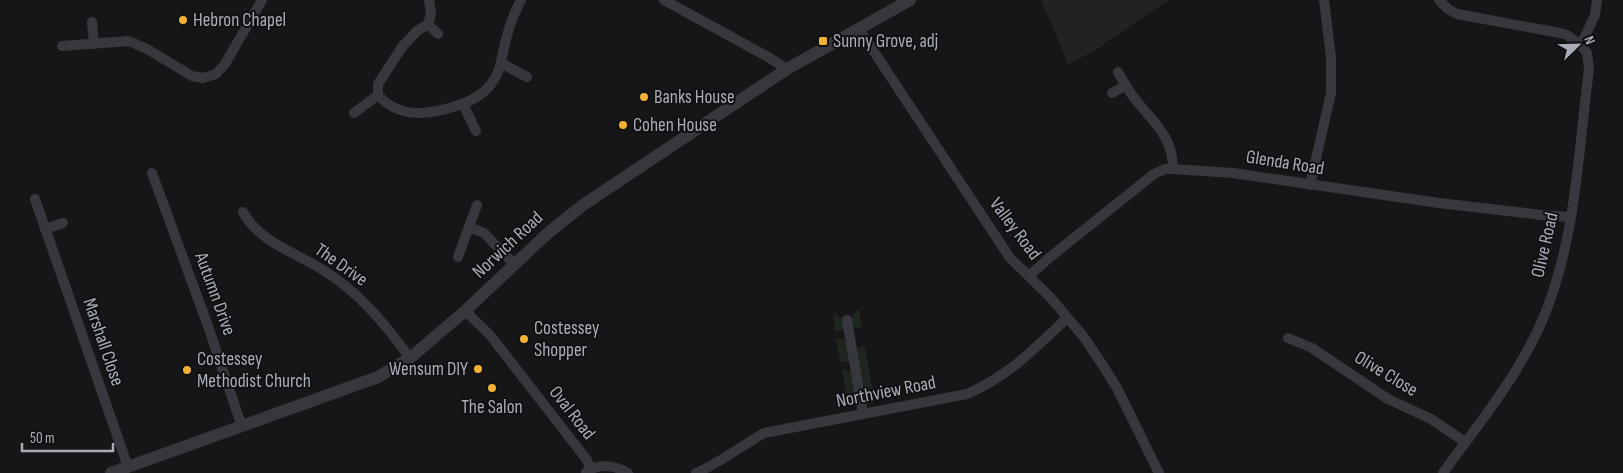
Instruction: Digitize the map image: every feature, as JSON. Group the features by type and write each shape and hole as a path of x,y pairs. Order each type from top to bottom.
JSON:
{"street":[{"path":"62,46 129,41 147,49 192,76 203,78 216,74 225,64 262,0"},
{"path":"429,0 431,14 428,24 417,31 402,47 378,84 378,95 384,102 416,114 435,113 463,104 478,96 491,85 498,72 507,36 521,0"},
{"path":"664,0 787,68"},
{"name":"Norwich Road","path":"111,473 378,376 410,358 465,311 548,233 583,205 787,68 910,0"},
{"path":"1310,185 1331,93 1331,58 1324,0"},
{"path":"1440,0 1448,9 1457,14 1560,33 1567,35 1581,45 1595,15 1597,0"},
{"path":"92,22 94,44"},
{"path":"428,24 438,34"},
{"name":"Valley Road","path":"859,29 1010,258 1084,336 1117,388 1159,473"},
{"name":"Olive Road","path":"1443,473 1524,358 1542,322 1561,268 1570,217 1589,69 1587,53 1581,45"},
{"path":"501,63 527,76"},
{"path":"1118,72 1135,99 1168,140 1174,169"},
{"path":"1112,93 1126,84"},
{"path":"354,113 378,95"},
{"path":"463,104 476,131"},
{"name":"Glenda Road","path":"1029,276 1154,174 1165,169 1233,173 1440,203 1570,217"},
{"name":"Autumn Drive","path":"152,173 208,326 242,427"},
{"name":"Marshall Close","path":"35,199 128,467"},
{"path":"458,257 477,205"},
{"name":"The Drive","path":"243,212 249,222 259,232 280,247 323,270 348,288 383,323 410,358"},
{"path":"46,230 63,223"},
{"path":"469,227 484,233 514,264"},
{"name":"Oval Road","path":"465,311 490,335 587,460 588,471 605,466 613,466 628,473"},
{"name":"Northview Road","path":"696,473 710,468 742,445 764,433 967,394 990,384 1017,365 1068,318"},
{"path":"847,320 863,414"},
{"name":"Olive Close","path":"1288,338 1312,348 1388,399 1432,419 1465,442"}],"shaded area":[{"path":"1041,0 1169,0 1094,51 1068,64"},
{"path":"859,309 862,327 853,328 851,317"},
{"path":"833,313 842,318 845,329 835,331"},
{"path":"836,338 846,340 850,363 840,361"},
{"path":"865,346 874,399 869,403 864,396 856,348"},
{"path":"842,368 851,373 853,381 855,398 851,405 847,404"}],"place":[{"name":"Hebron Chapel","path":"183,20"},
{"name":"Sunny Grove, adj","path":"823,41"},
{"name":"Banks House","path":"644,97"},
{"name":"Cohen House","path":"623,125"},
{"name":"Costessey Shopper","path":"524,339"},
{"name":"Wensum DIY","path":"478,369"},
{"name":"Costessey Methodist Church","path":"187,370"},
{"name":"The Salon","path":"492,388"}]}
